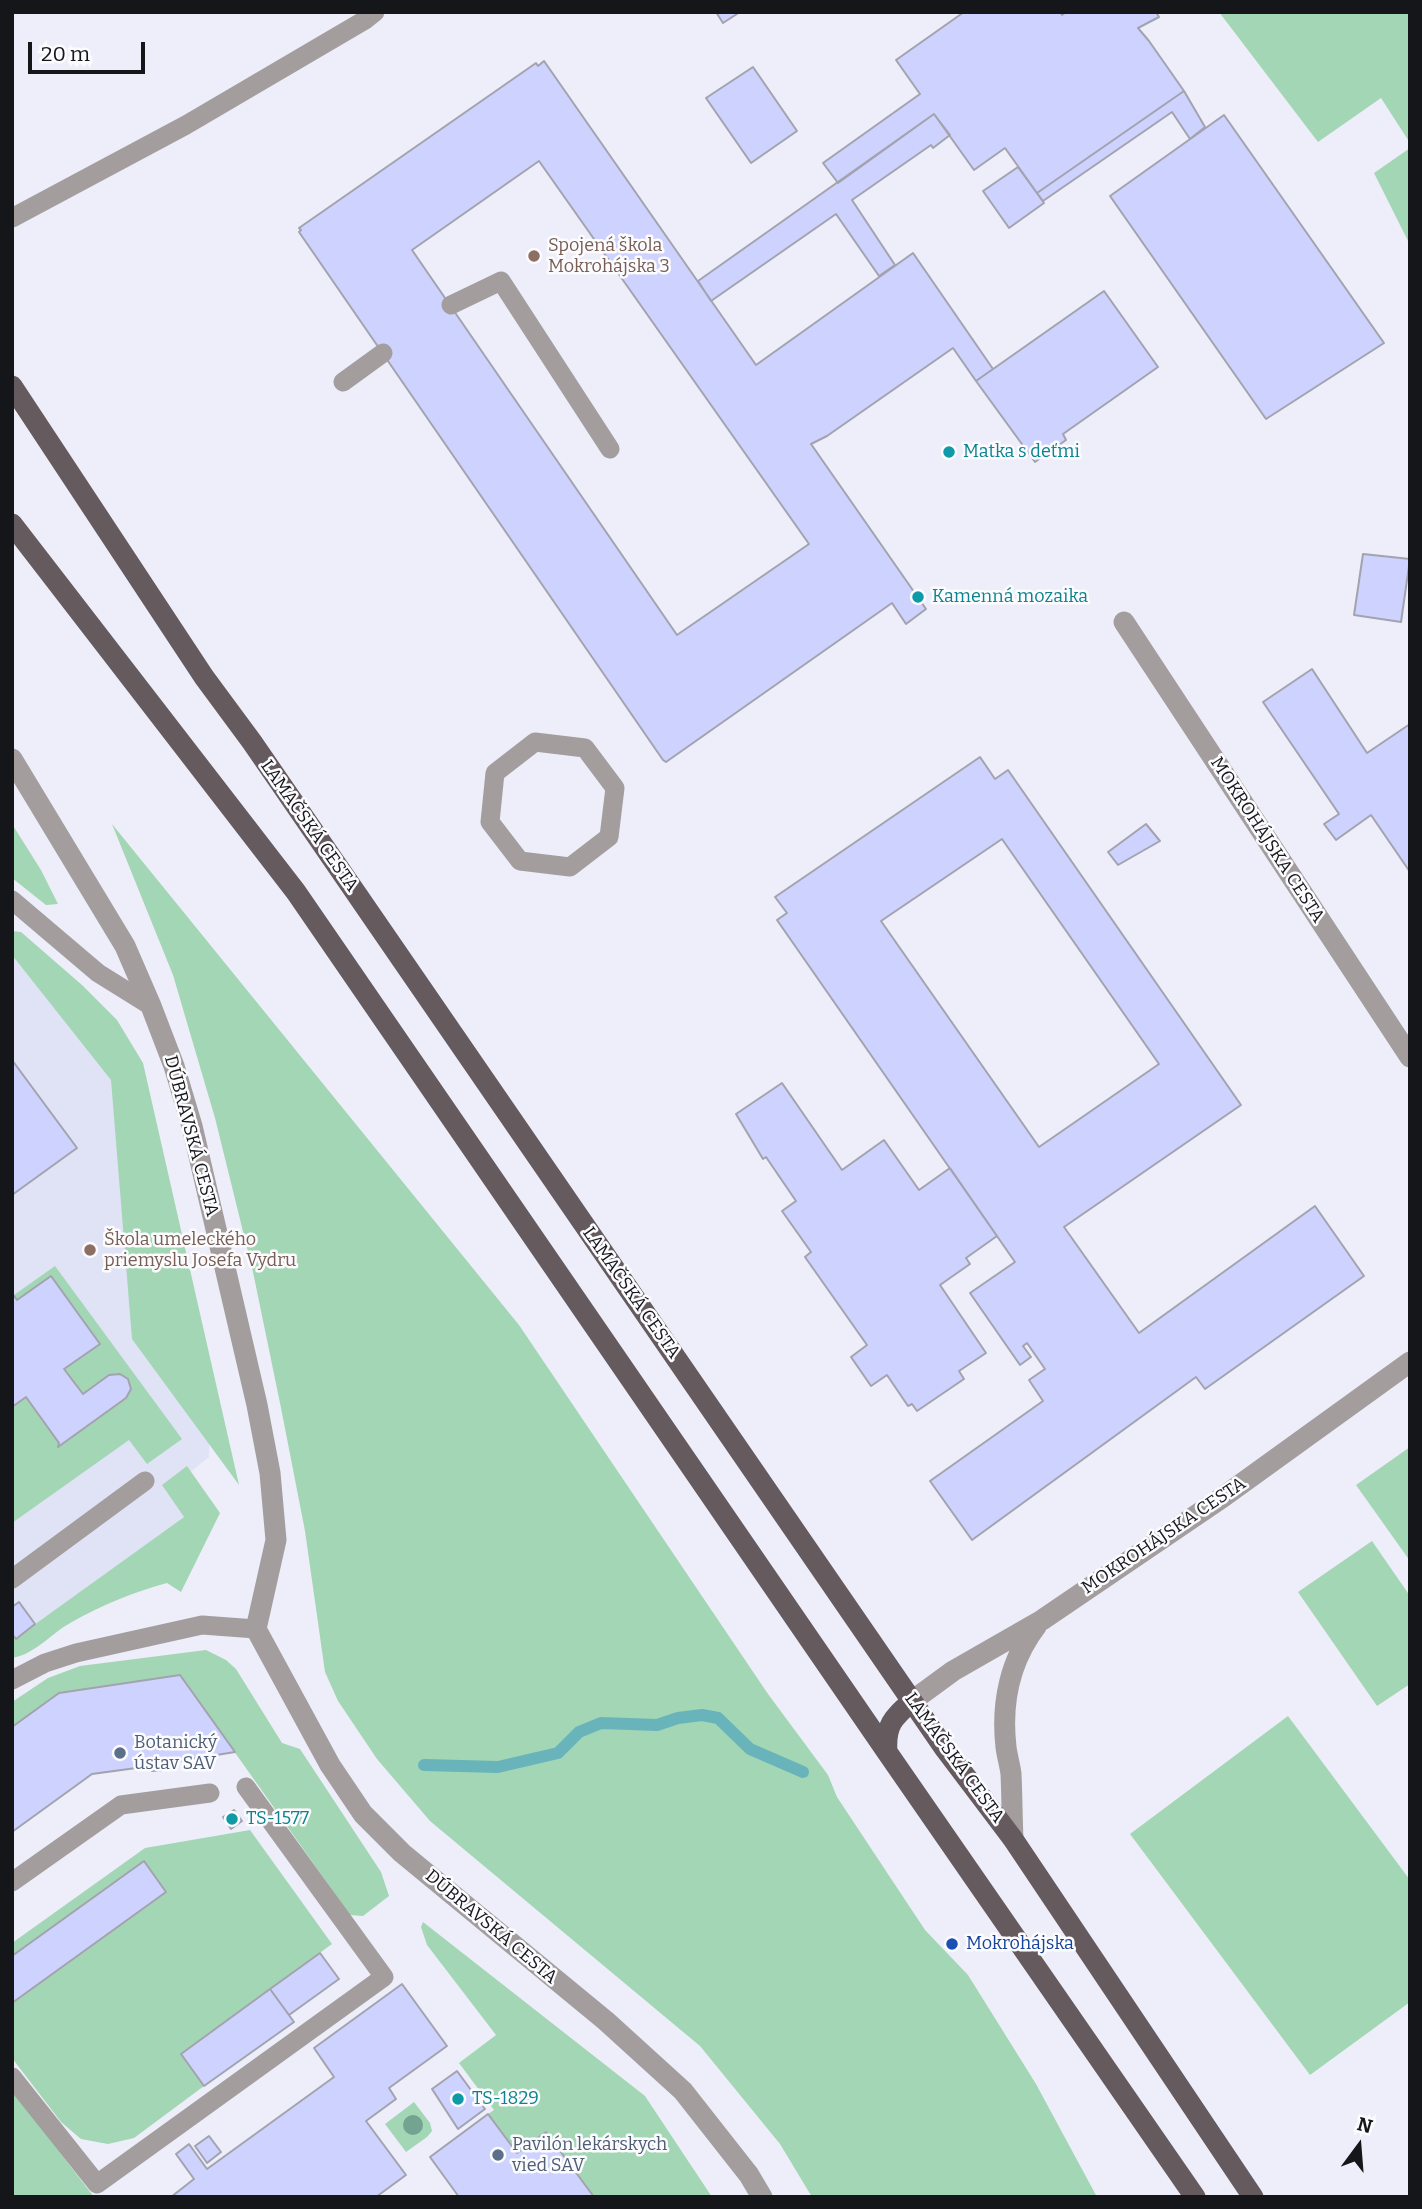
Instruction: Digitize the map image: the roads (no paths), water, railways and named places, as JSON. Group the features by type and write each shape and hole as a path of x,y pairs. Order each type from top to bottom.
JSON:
{"main road":[{"name":"LAMAČSKÁ CESTA","path":"12,386 204,677 252,741 945,1749 1013,1839 1253,2197"},
{"path":"12,524 296,892 1195,2197"},
{"path":"887,1752 887,1730 912,1700"}],"street":[{"name":"MOKROHÁJSKA CESTA","path":"1124,622 1410,1057"},
{"name":"DÚBRAVSKÁ CESTA","path":"12,759 125,946 174,1066 192,1126 254,1392 270,1473 276,1540 256,1629 330,1765 363,1814 402,1853 606,2021 683,2091 749,2175 762,2197"},
{"name":"MOKROHÁJSKA CESTA","path":"912,1700 953,1671 1042,1620 1223,1497 1410,1362"},
{"path":"1013,1839 1010,1771 1005,1734 1006,1697 1022,1648 1042,1620"}],"lane":[{"path":"12,218 186,125 365,20 374,12"},
{"path":"450,305 501,281 610,449"},
{"path":"343,382 383,353"},
{"path":"535,742 584,748 615,788 610,837 570,867 520,861 489,822 495,773 535,742"},
{"path":"12,900 98,973 151,1006"},
{"path":"12,1579 145,1481"},
{"path":"12,1680 45,1663 76,1653 202,1625 256,1629"},
{"path":"12,2077 97,2185 384,1978 246,1787"},
{"path":"12,1882 121,1805 210,1793"}],"waterway":[{"path":"424,1765 498,1767 558,1753 579,1732 601,1723 657,1725 678,1718 702,1715 718,1718 750,1749 803,1772"}],"place":[{"name":"Spojená škola Mokrohájska 3","path":"534,256"},
{"name":"Matka s deťmi","path":"949,452"},
{"name":"Kamenná mozaika","path":"918,597"},
{"name":"Škola umeleckého priemyslu Josefa Vydru","path":"90,1250"},
{"name":"Botanický ústav SAV","path":"120,1753"},
{"name":"TS-1577","path":"232,1819"},
{"name":"Mokrohájska","path":"952,1944"},
{"name":"TS-1829","path":"458,2099"},
{"name":"Pavilón lekárskych vied SAV","path":"498,2155"}]}
